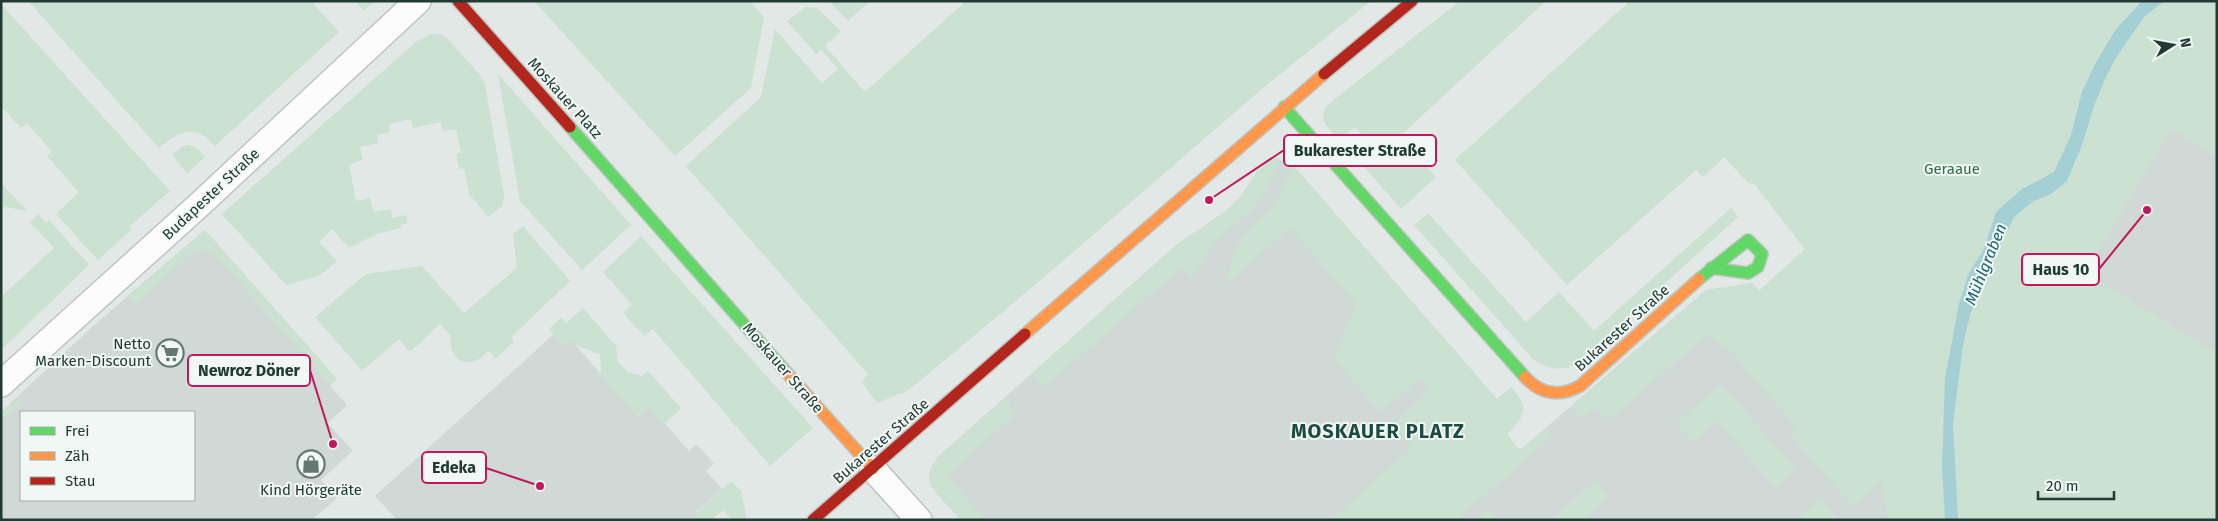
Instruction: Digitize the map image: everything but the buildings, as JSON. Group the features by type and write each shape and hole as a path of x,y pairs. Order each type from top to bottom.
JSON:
{"street":[{"name":"Budapester Straße","path":"1,384 206,199 418,1"},
{"name":"Moskauer Platz","path":"458,1 649,216"},
{"name":"Bukarester Straße","path":"813,520 1284,107 1412,1"},
{"name":"Bukarester Straße","path":"1284,107 1527,380 1538,390 1548,394 1557,395 1569,392 1589,380 1711,268"},
{"name":"Moskauer Straße","path":"649,216 919,520"}],"shaded area":[{"path":"2171,128 2217,156 2217,354 2084,273"},
{"path":"1274,157 1293,165 1497,399 1495,421 1520,450 1706,290 1752,283 1759,291 1805,249 1894,520 961,520 934,489 929,480 931,468 939,456 1176,245 1223,213 1238,200 1257,172"},
{"path":"205,230 337,379 330,386 347,405 328,423 353,451 321,480 337,498 312,520 1,520 1,412 93,326"},
{"path":"554,334 564,346 571,340 638,416 649,406 689,451 696,444 714,463 706,471 722,489 696,512 702,520 397,520 375,496"}],"green space":[{"path":"28,1 311,1 339,32 215,146 201,134 187,132 174,137 159,148"},
{"path":"355,1 375,1 364,11"},
{"path":"534,1 750,1 764,17 751,88 675,156"},
{"path":"829,1 870,1 848,21"},
{"path":"966,1 1371,1 1263,88 1049,273 909,390 877,403 862,383 868,374 686,166 761,97 775,29 822,83 838,69 821,50 816,54 787,21 806,7 817,8 841,31 825,46 865,92"},
{"path":"1460,1 1546,1 1399,137 1436,177 1401,209 1351,152 1366,138 1355,127 1339,140 1324,121 1324,112 1326,106"},
{"name":"Geraaue","path":"1630,1 2217,1 2217,156 2171,128 2084,273 2217,354 2217,520 1888,520 1881,481 1853,507 1789,433 1795,426 1731,351 1707,335 1608,420 1595,408 1582,419 1572,407 1706,290 1752,283 1759,291 1805,249 1754,184 1748,183 1724,157 1703,177 1696,170 1567,285 1455,160"},
{"path":"1,4 170,191 130,226 132,229 98,260 56,214 79,192 47,156 52,152 27,123 21,128 1,106"},
{"path":"431,34 440,34 447,38 479,74 485,84 504,195 503,205 488,217 469,194 464,168 459,169 456,154 461,152 456,129 443,131 441,122 413,128 411,119 389,124 390,132 377,135 378,143 360,147 363,160 349,164 356,201 370,198 373,212 391,209 392,218 406,215 408,223 400,225 401,228 379,233 349,248 332,229 319,242 337,261 319,276 286,285 222,214 417,41"},
{"path":"498,74 631,225 582,270 520,201"},
{"path":"189,145 198,149 205,157 187,173 172,155 183,146"},
{"path":"1274,157 1280,159 1264,194 1254,208 1220,238 1204,258 1192,278 1182,267 1044,387 1032,373 1176,245 1223,213 1238,200 1257,172"},
{"path":"1293,165 1496,399 1511,387 1517,394 1521,400 1523,411 1518,422 1507,434 1520,450 1546,429 1553,436 1456,520 1331,520 1412,448 1392,425 1430,389 1420,378 1381,413 1334,359 1356,303 1290,228 1225,285 1236,247 1250,228 1275,204"},
{"path":"1,183 27,211 1,206"},
{"path":"1731,208 1738,217 1576,364 1560,369 1545,366 1534,360 1414,225 1428,213 1526,322 1559,292 1594,331"},
{"path":"38,214 46,223 49,220 89,265 1,350 1,297 54,248 30,222"},
{"path":"523,226 570,281 511,337 514,342 495,359 489,351 473,362 462,361 457,358 451,348 451,336 440,324 410,352 399,339 362,371 315,317 366,274 422,266 464,313 517,268 513,234"},
{"path":"205,230 337,379 330,386 212,251 203,249 193,252 134,304 127,296"},
{"path":"641,236 813,428 770,466 653,329 644,336 623,313 632,305 603,272"},
{"path":"583,308 616,346 618,362 628,372 642,376 648,371 681,408 664,424 649,406 638,416 601,375 600,355 571,341 564,346 549,329 561,318 566,323"},
{"path":"1721,383 1796,470 1776,488 1716,421 1692,442 1676,423"},
{"path":"1007,396 1014,416 947,475 985,520 961,520 942,500 930,483 929,478 932,466 939,456"},
{"path":"17,401 22,403 1,420 1,412"},
{"path":"731,481 741,491 747,520 732,520 723,510 712,520 702,520 696,513"},
{"path":"1595,481 1608,496 1582,520 1551,520"},
{"path":"1820,499 1838,520 1804,520 1801,516"},
{"path":"1489,509 1499,520 1477,520"}],"water":[{"name":"Mühlgraben","path":"2142,1 2164,1 2144,17 2117,56 2094,106 2082,145 2067,181 2051,194 2032,202 2014,217 1981,286 1970,315 1963,345 1953,423 1958,520 1945,520 1942,467 1945,378 1959,304 1968,275 1984,249 1996,212 2022,189 2054,172 2071,135 2082,92 2095,64 2116,29"}],"traffic: fast":[{"path":"1284,107 1525,377"},
{"path":"570,127 788,374"},
{"path":"1699,279 1748,240 1762,254 1758,267 1748,273 1711,268"}],"traffic: slow":[{"path":"1025,334 1324,74"},
{"path":"1525,377 1544,391 1558,393 1573,390 1580,386 1699,279"},
{"path":"788,374 873,469"}],"traffic: jam":[{"path":"458,1 570,127"},
{"path":"1324,74 1412,1"},
{"path":"813,520 1025,334"}],"place":[{"name":"Bukarester Straße","path":"1209,200"},
{"name":"Haus 10","path":"2147,210"},
{"name":"Netto Marken-Discount","path":"170,353"},
{"name":"Newroz Döner","path":"333,444"},
{"name":"Kind Hörgeräte","path":"311,464"},
{"name":"Edeka","path":"540,486"}],"district":[{"name":"MOSKAUER PLATZ","path":"1378,431"}]}
